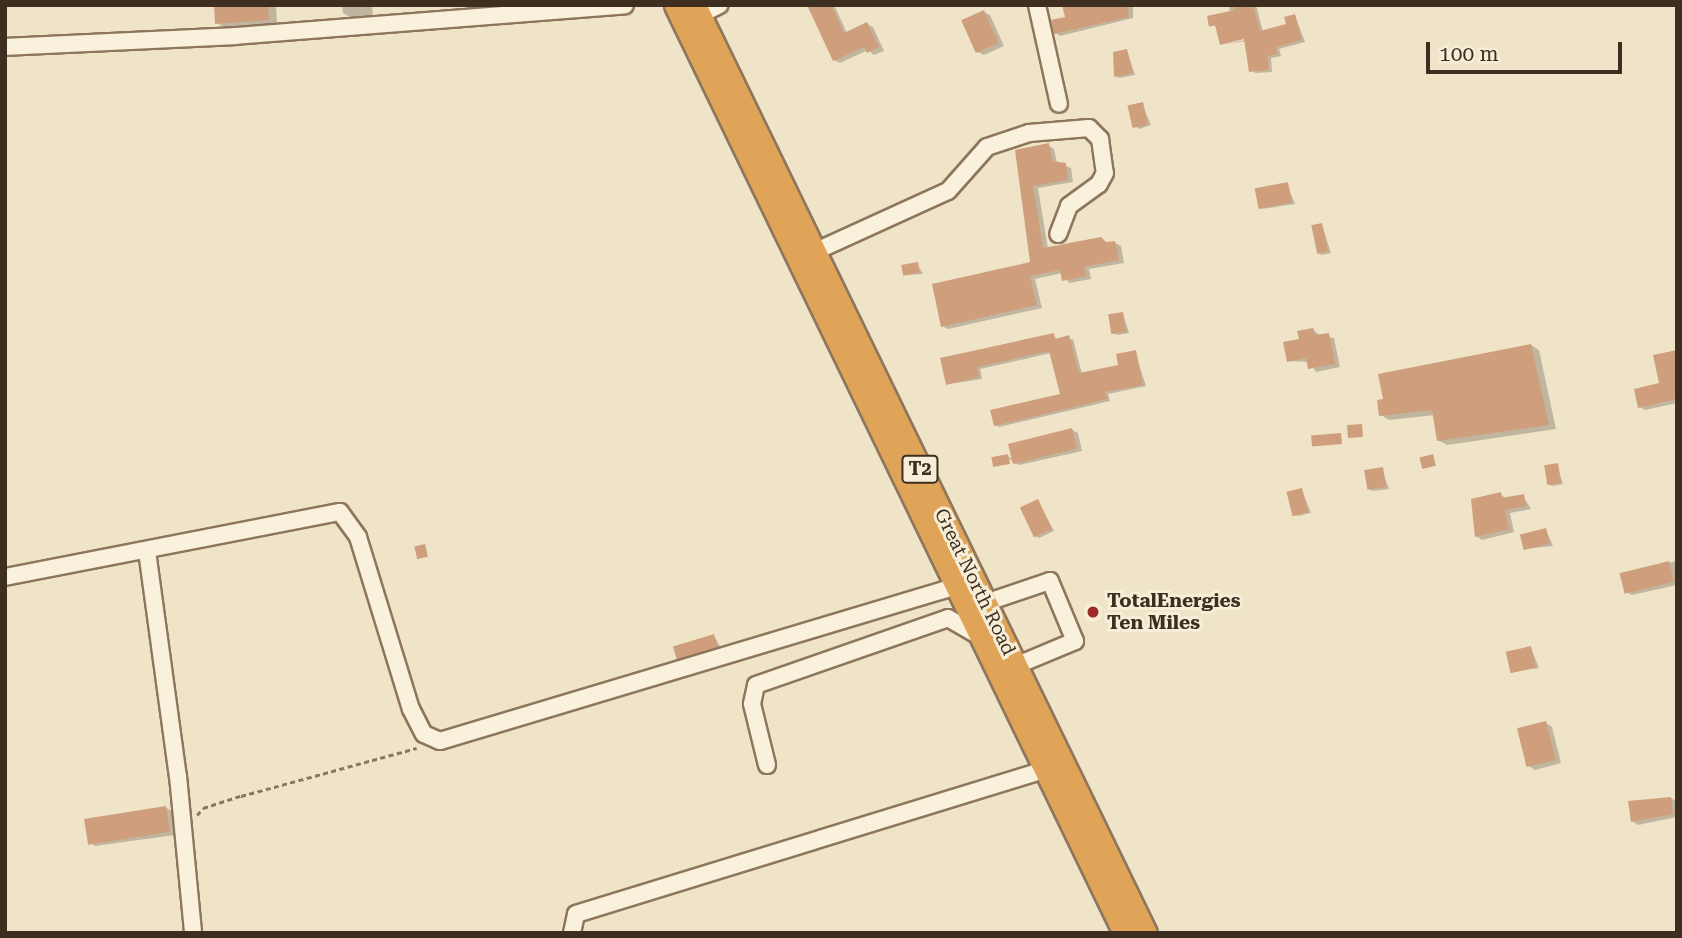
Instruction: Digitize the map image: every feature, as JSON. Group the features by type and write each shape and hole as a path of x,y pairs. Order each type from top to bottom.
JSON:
{"highway":[{"name":"Great North Road","path":"695,11 814,252 1007,669 1145,933"},
{"name":"Great North Road","path":"695,11 957,586 977,606 983,639 1007,669 1046,769 1125,933"}],"street":[{"path":"5,47 235,36 625,5"},
{"path":"1037,5 1059,104"},
{"path":"814,252 947,191 987,148 1029,133 1089,128 1100,139 1105,173 1099,184 1069,206 1058,234"},
{"path":"5,577 340,512 358,537 411,709 424,734 440,741 957,586"},
{"path":"146,551 178,776 193,933"},
{"path":"977,606 1050,581 1075,641 1007,669"},
{"path":"767,765 752,704 756,685 948,618 983,639"},
{"path":"572,933 576,914 1046,769"}],"path":[{"path":"196,825 203,808 440,741"}],"building":[{"path":"214,5 268,5 269,20 215,24"},
{"path":"807,5 831,5 844,33 867,22 879,47 867,53 864,47 833,61"},
{"path":"1062,5 1127,5 1129,17 1054,34 1051,20 1065,17"},
{"path":"1234,5 1253,5 1260,31 1286,24 1284,17 1295,14 1302,40 1276,47 1277,54 1267,56 1269,70 1249,72 1244,39 1220,45 1215,25 1209,27 1207,16 1235,10"},
{"path":"984,10 999,43 976,53 961,20"},
{"path":"1127,49 1133,73 1114,77 1113,52"},
{"path":"1143,102 1148,124 1133,128 1127,106"},
{"path":"1049,143 1052,161 1066,163 1068,180 1033,186 1043,248 1101,237 1106,242 1115,241 1119,260 1084,267 1086,276 1062,281 1060,270 1030,276 1037,305 941,327 932,284 1030,262 1015,150"},
{"path":"1288,182 1292,203 1259,209 1255,188"},
{"path":"1322,223 1328,251 1317,254 1311,225"},
{"path":"918,262 920,273 903,276 901,265"},
{"path":"1123,312 1126,332 1111,334 1108,314"},
{"path":"1313,328 1315,335 1329,333 1335,364 1308,369 1306,358 1287,362 1283,342 1299,339 1297,331"},
{"path":"1054,333 1055,339 1069,335 1079,373 1118,365 1116,354 1136,350 1143,385 1105,392 1107,399 994,426 990,410 1060,394 1049,351 977,367 979,377 946,385 940,358"},
{"path":"1531,344 1549,425 1437,441 1432,410 1379,416 1377,400 1383,399 1378,374"},
{"path":"1677,350 1677,399 1638,408 1634,389 1659,383 1653,355"},
{"path":"1362,424 1363,437 1348,438 1347,425"},
{"path":"1072,428 1077,448 1013,464 1008,444"},
{"path":"1341,433 1342,444 1312,447 1311,436"},
{"path":"1008,454 1010,464 993,467 991,457"},
{"path":"1433,454 1436,466 1422,469 1419,457"},
{"path":"1558,463 1561,483 1547,485 1544,465"},
{"path":"1383,467 1386,487 1367,490 1364,470"},
{"path":"1302,488 1308,512 1293,516 1286,492"},
{"path":"1501,492 1502,498 1524,494 1526,506 1505,510 1509,529 1475,537 1471,499"},
{"path":"1038,499 1052,529 1034,537 1020,507"},
{"path":"1546,528 1550,544 1524,550 1520,535"},
{"path":"425,544 428,557 417,559 414,546"},
{"path":"1669,561 1674,581 1625,594 1620,573"},
{"path":"714,634 718,647 677,660 673,647"},
{"path":"1531,646 1536,667 1511,673 1506,652"},
{"path":"1546,721 1556,760 1527,767 1517,728"},
{"path":"1671,797 1673,814 1631,822 1628,801"},
{"path":"166,806 170,832 88,845 84,819"}],"place":[{"name":"TotalEnergies Ten Miles","path":"1093,612"}]}
